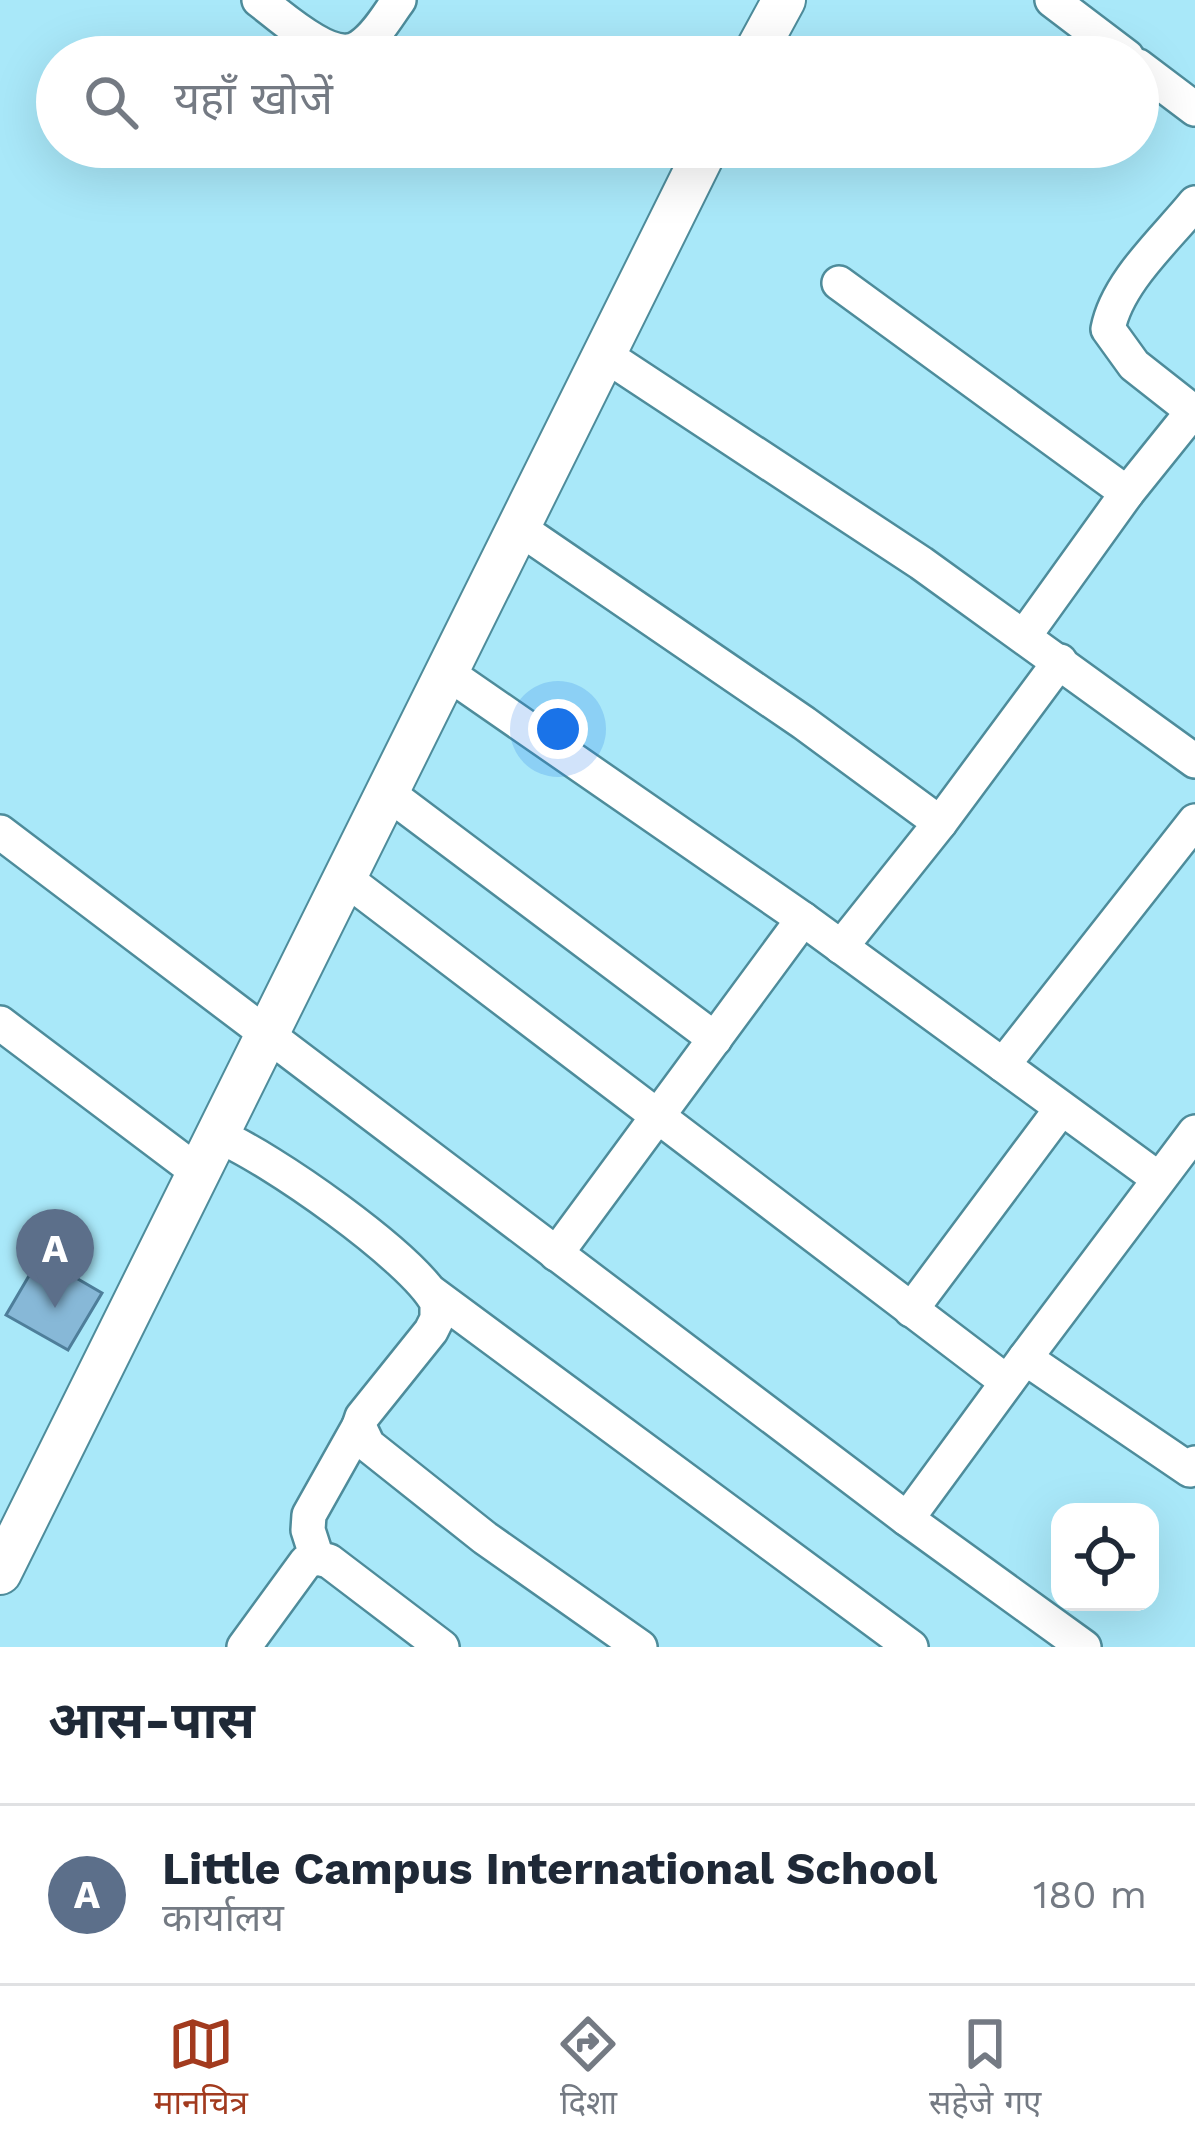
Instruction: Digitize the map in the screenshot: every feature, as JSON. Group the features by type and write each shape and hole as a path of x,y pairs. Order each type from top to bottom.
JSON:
{"street":[{"path":"260,0 308,36"},
{"path":"369,36 399,0"},
{"path":"1052,0 1099,36"},
{"path":"762,36 775,4"},
{"path":"1159,81 1195,109"},
{"path":"2,1563 389,794 516,526 696,168"},
{"path":"1025,635 1127,493 1194,412 1134,365 1108,329 1123,292 1195,203"},
{"path":"839,283 1127,493"},
{"path":"602,353 1025,635 1195,761"},
{"path":"516,526 804,723 940,823"},
{"path":"841,947 1060,662"},
{"path":"446,672 802,919 1159,1179"},
{"path":"389,794 716,1039"},
{"path":"1003,1065 1195,821"},
{"path":"0,832 907,1519 1084,1647"},
{"path":"346,879 910,1310 1193,1469"},
{"path":"556,1254 802,919"},
{"path":"0,1023 208,1154 285,1171 432,1293 911,1647"},
{"path":"910,1310 1061,1108"},
{"path":"907,1519 1195,1132"},
{"path":"316,1558 309,1515 370,1404 431,1331 438,1311 432,1293"},
{"path":"359,1426 368,1445 484,1538 640,1647"},
{"path":"244,1647 306,1562 316,1558 329,1562 442,1647"}],"building":[{"path":"40,1257 102,1293 68,1350 6,1315"}],"place":[{"name":"Little Campus International School","path":"55,1308"}]}
